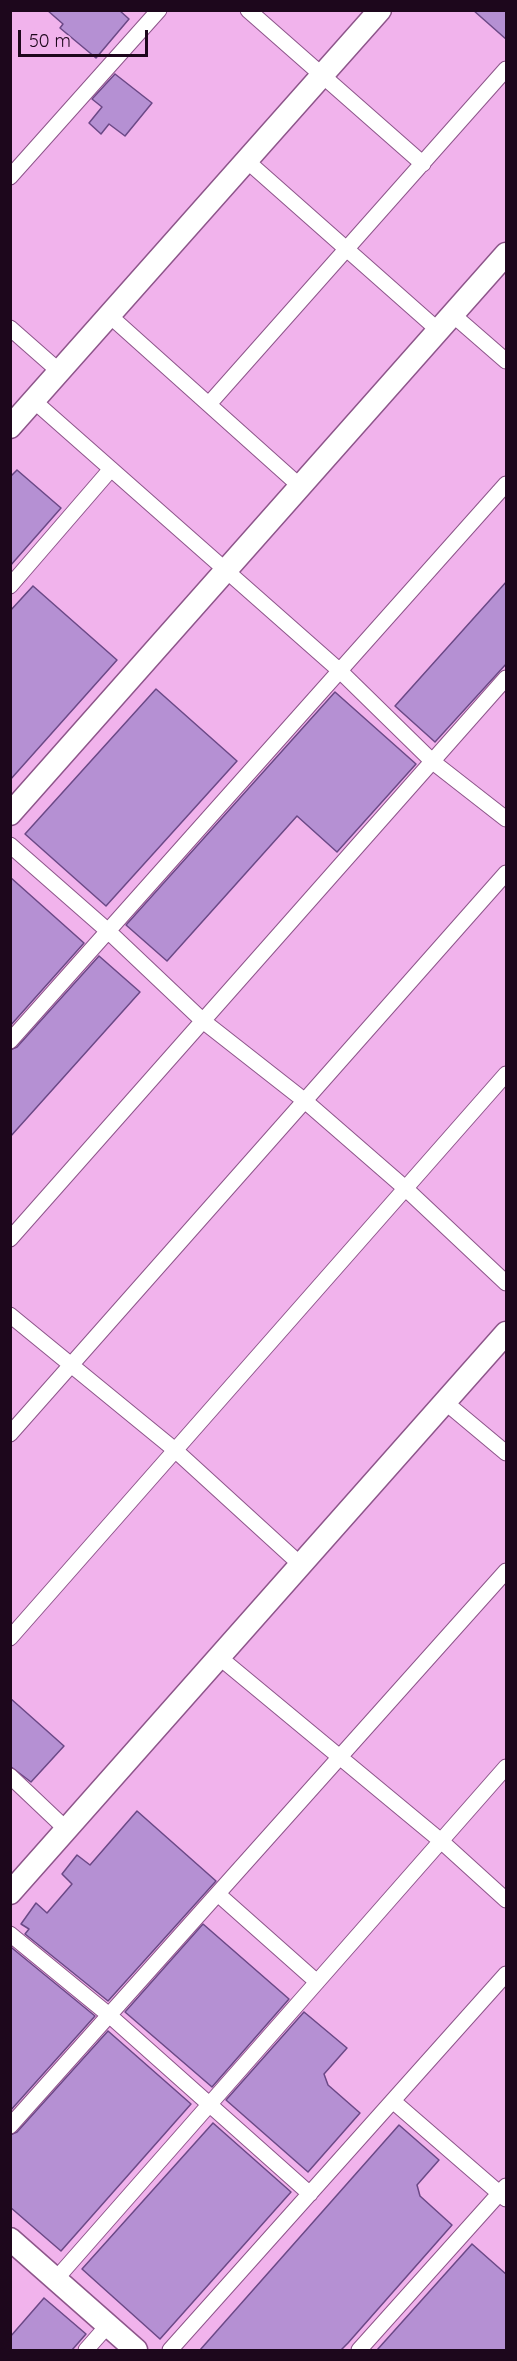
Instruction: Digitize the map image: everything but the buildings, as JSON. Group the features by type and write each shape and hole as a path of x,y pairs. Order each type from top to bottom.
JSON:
{"street":[{"path":"10,177 159,10"},
{"path":"248,10 423,164"},
{"path":"10,427 380,10"},
{"path":"209,404 507,69"},
{"path":"247,161 347,249 446,322 507,361"},
{"path":"10,814 302,488 507,254"},
{"path":"110,316 302,488"},
{"path":"10,328 60,372"},
{"path":"34,401 340,671 434,762 507,819"},
{"path":"10,586 111,469"},
{"path":"10,1041 507,484"},
{"path":"10,1239 507,678"},
{"path":"10,845 108,931 203,1021 305,1101 405,1188 507,1283"},
{"path":"10,1434 507,873"},
{"path":"10,1638 507,1074"},
{"path":"10,1315 175,1450 301,1566"},
{"path":"10,1893 507,1333"},
{"path":"445,1402 507,1453"},
{"path":"10,2126 219,1895 338,1757 507,1571"},
{"path":"219,1658 441,1841 507,1900"},
{"path":"56,2279 507,1767"},
{"path":"10,1776 66,1830"},
{"path":"219,1895 317,1982"},
{"path":"10,1934 109,2015 310,2194"},
{"path":"170,2350 507,1974"},
{"path":"359,2350 504,2193 394,2102"},
{"path":"10,2239 136,2350"},
{"path":"86,2350 108,2325"}]}
